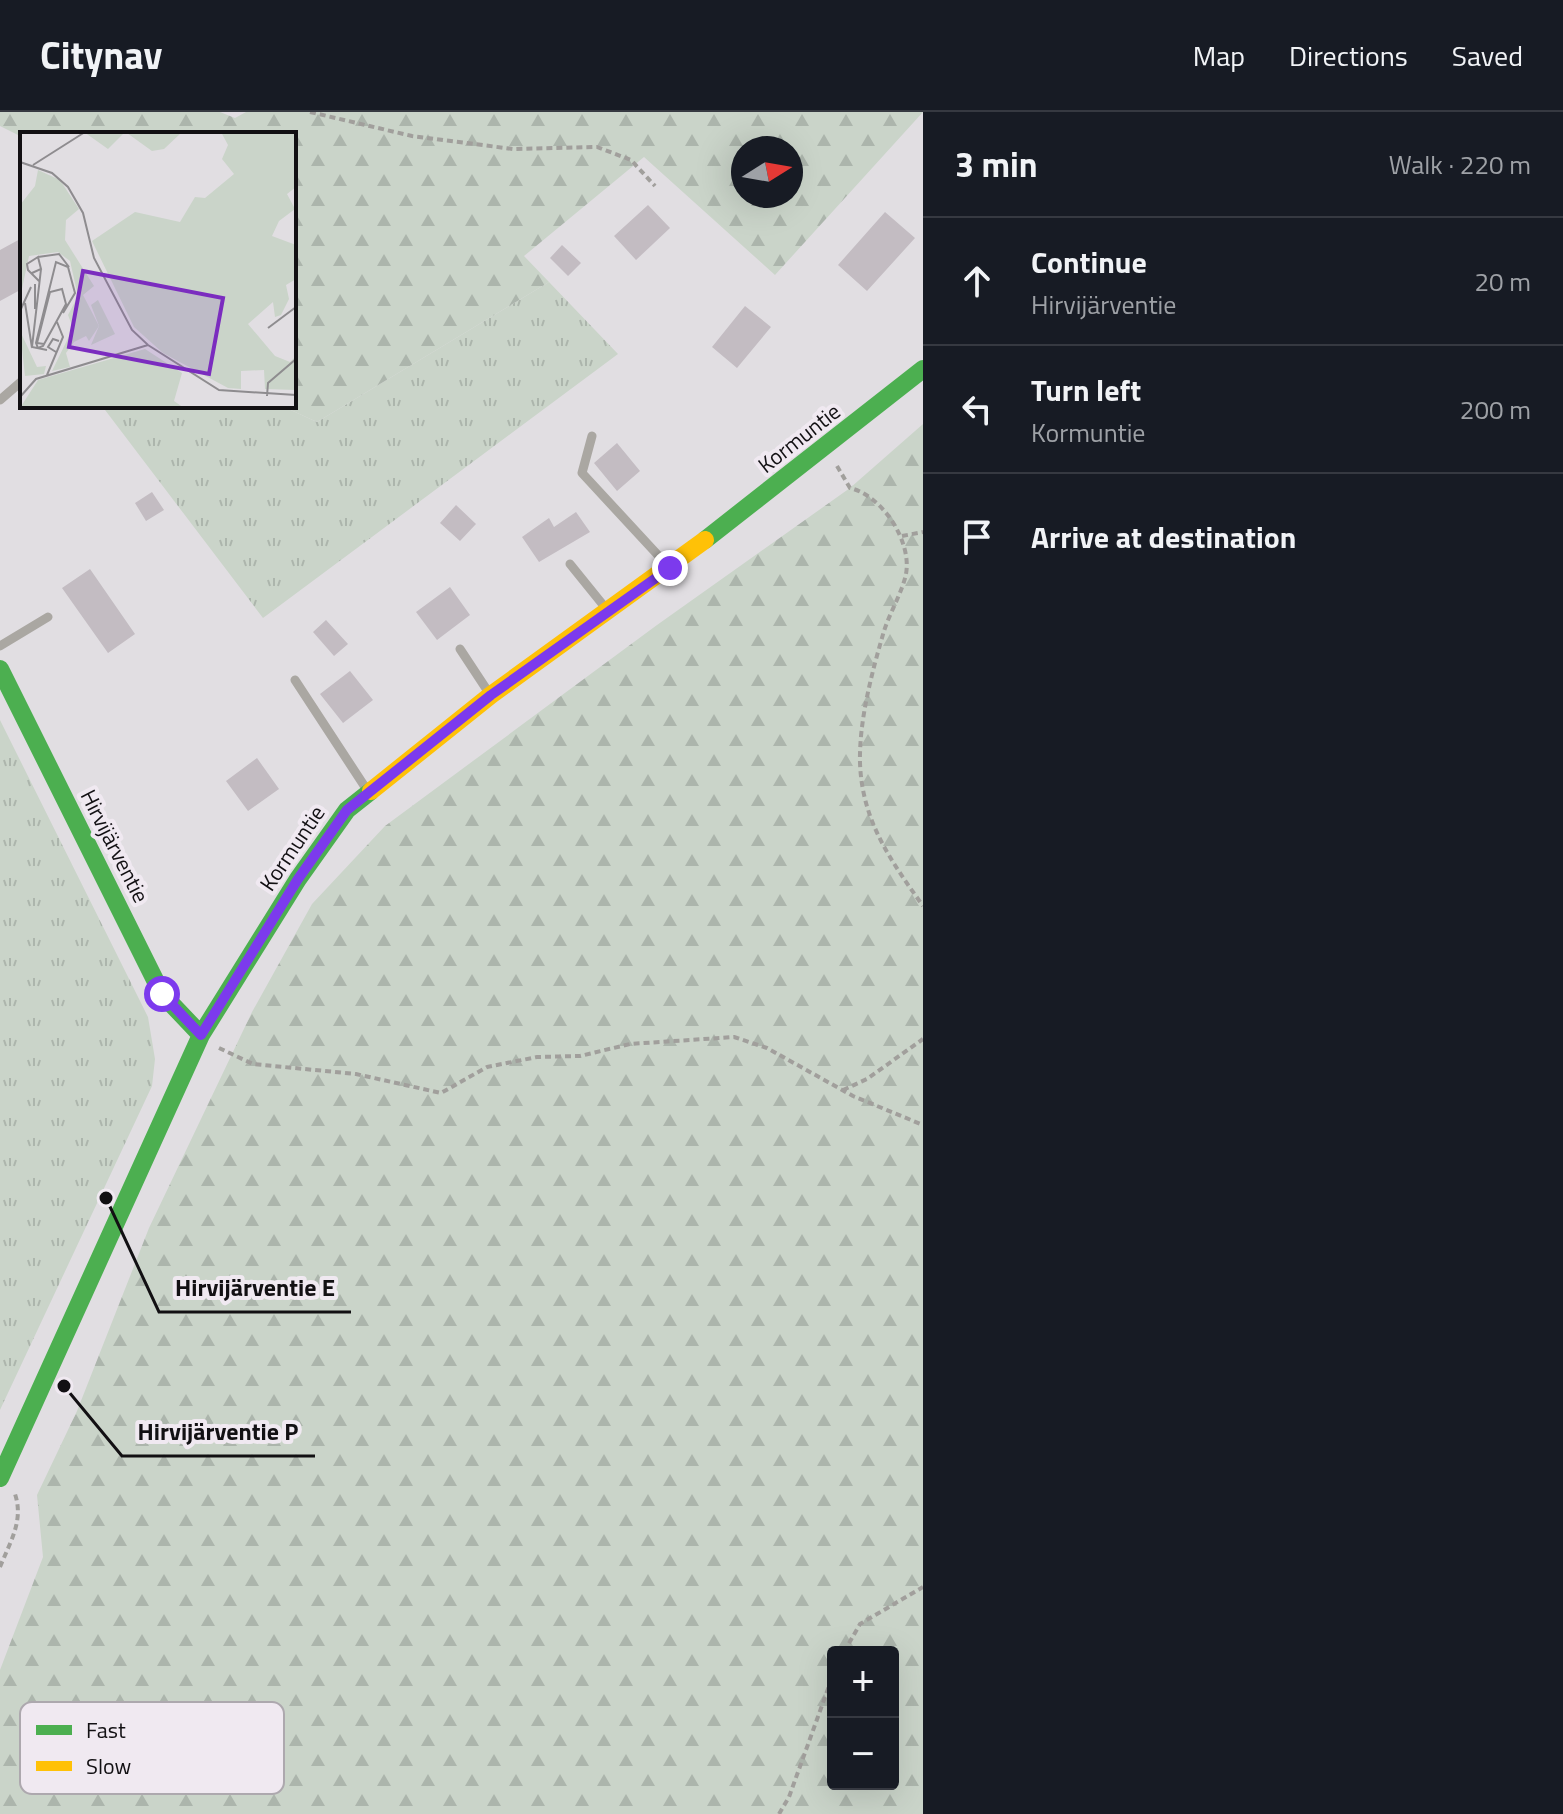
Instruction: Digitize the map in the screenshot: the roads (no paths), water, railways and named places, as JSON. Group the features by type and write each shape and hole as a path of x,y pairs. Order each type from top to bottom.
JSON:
{"street":[{"name":"Kormuntie","path":"2,1472 201,1035 318,849 347,810 491,695 670,568 923,369"},
{"name":"Hirvijärventie","path":"0,669 162,994 201,1035"}],"lane":[{"path":"0,400 20,383"},
{"path":"592,436 582,473 670,568"},
{"path":"570,564 608,611"},
{"path":"0,646 48,617"},
{"path":"460,649 491,695"},
{"path":"295,680 368,793"}],"place":[{"name":"Hirvijärventie E","path":"106,1198"},
{"name":"Hirvijärventie P","path":"64,1386"}]}
